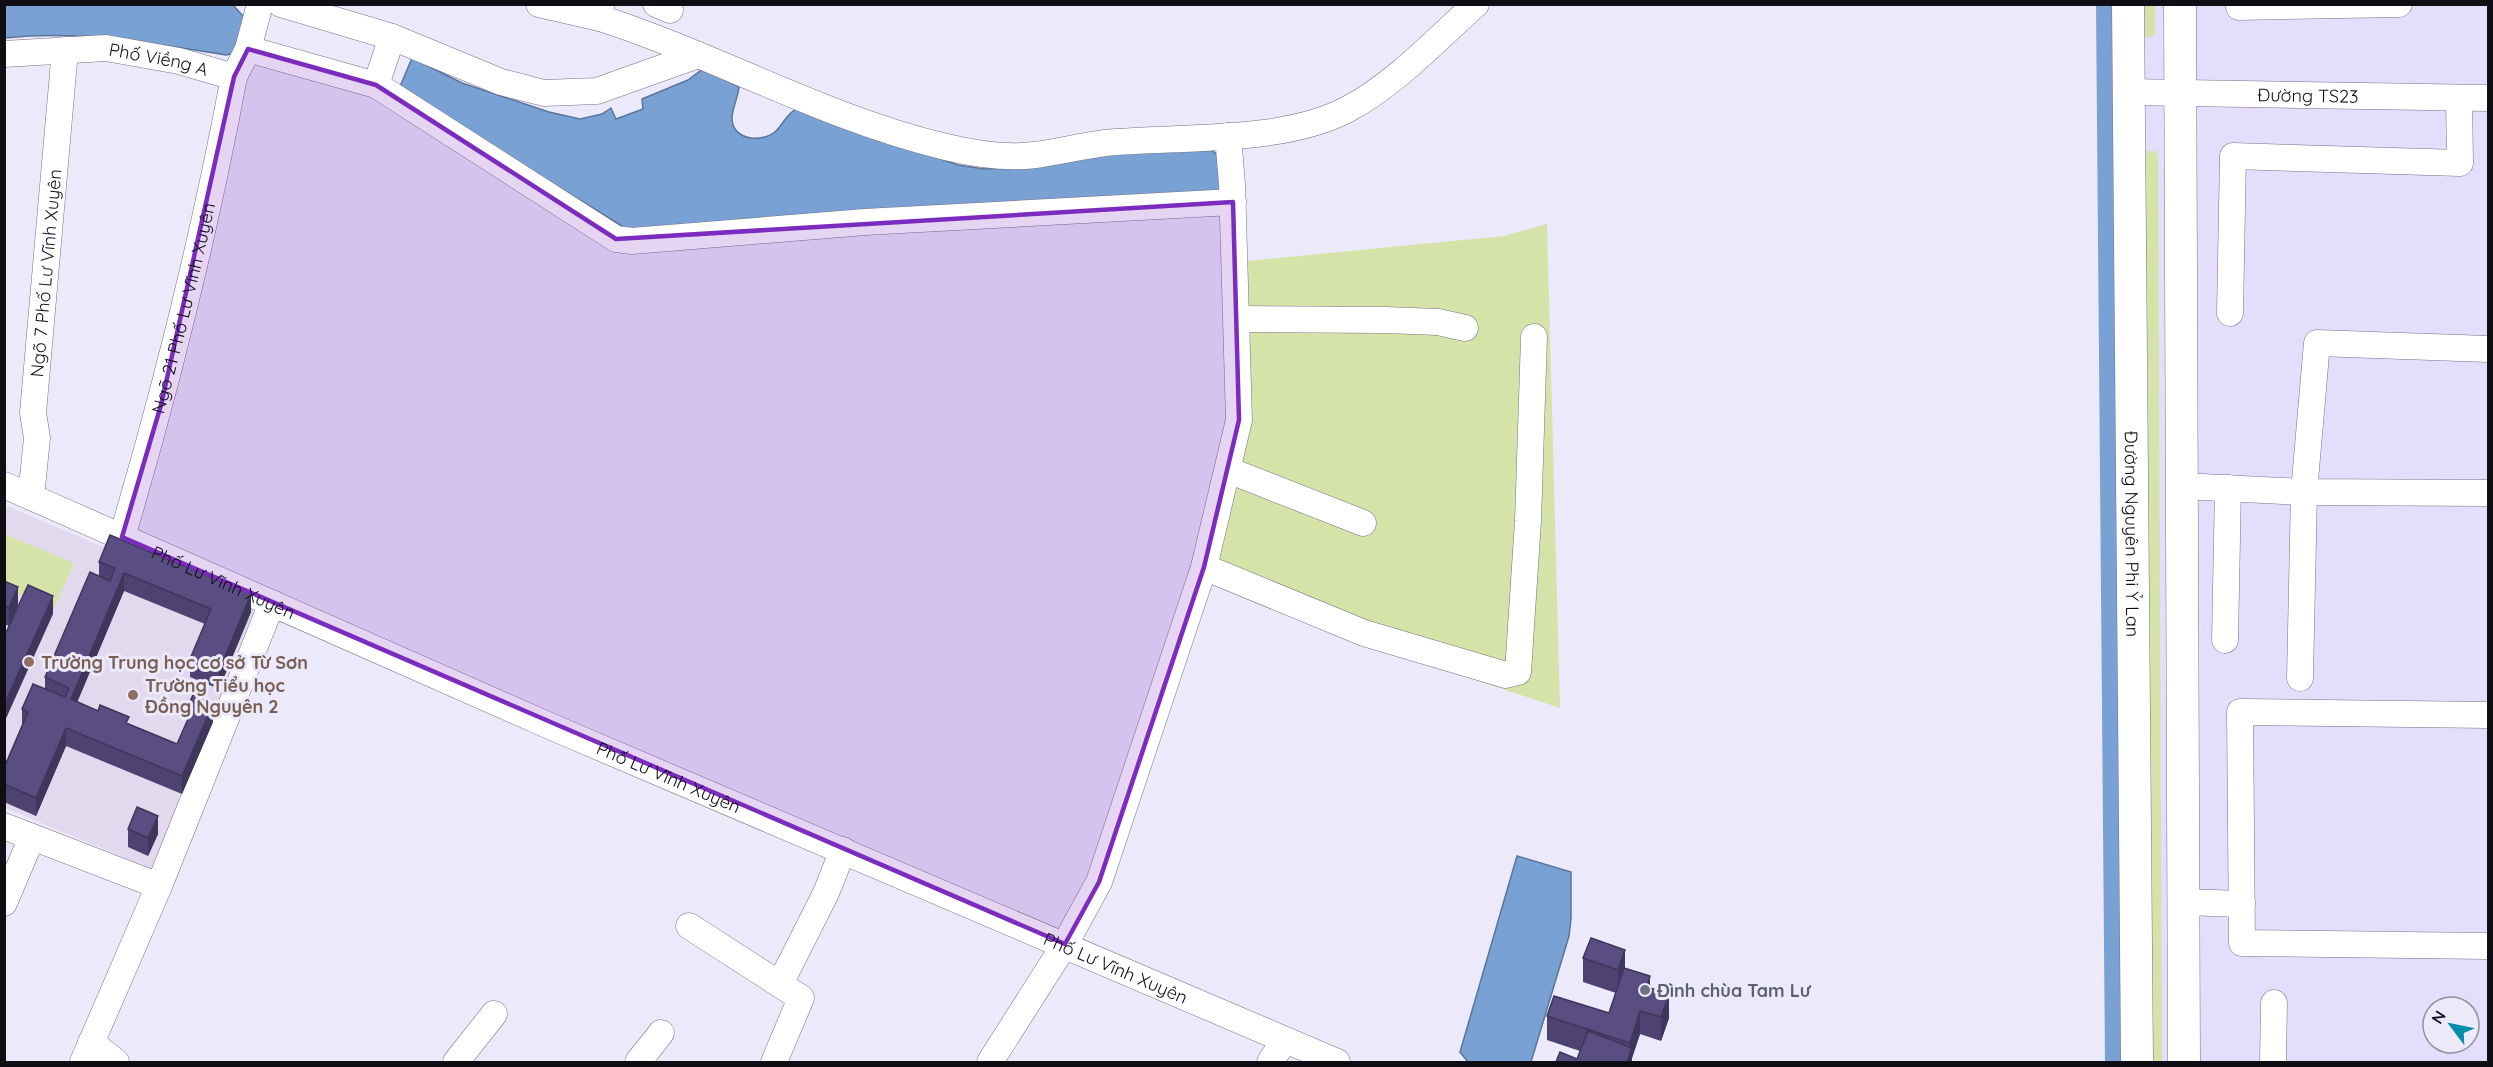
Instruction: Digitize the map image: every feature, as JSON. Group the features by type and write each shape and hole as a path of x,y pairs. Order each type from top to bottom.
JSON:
{"main road":[{"name":"Đường Nguyên Phi Ỷ Lan","path":"2128,4 2137,1062"},
{"path":"2180,4 2184,1062"}],"street":[{"path":"234,76 249,45 260,4"},
{"path":"281,4 392,37 501,82 544,93 597,91 698,55"},
{"path":"539,4 600,11 844,116 944,147 985,156 1033,155 1105,143 1228,136 1315,123 1347,110 1374,93 1476,4"},
{"path":"2239,4 2239,7 2399,4"},
{"path":"376,85 392,37"},
{"path":"249,45 376,85 616,239 633,241 1233,193"},
{"name":"Phố Viềng A","path":"4,54 106,48 179,61 234,76"},
{"name":"Ngõ 7 Phố Lư Vĩnh Xuyên","path":"32,497 37,438 33,412 65,50"},
{"name":"Ngõ 21 Phố Lư Vĩnh Xuyên","path":"122,537 161,405 213,189 234,76"},
{"name":"Đường TS23","path":"2128,92 2488,98"},
{"path":"2230,313 2233,156 2460,163 2459,98"},
{"path":"990,1062 1065,944 1099,882 1204,567 1239,420 1233,193 1228,136"},
{"path":"1237,319 1438,322 1465,328"},
{"path":"1204,567 1364,633 1506,675 1518,672 1528,521 1534,337"},
{"path":"2300,678 2304,492 2317,342 2488,349"},
{"path":"1228,470 1363,523"},
{"name":"Phố Lư Vĩnh Xuyên","path":"4,485 552,727 1337,1062"},
{"path":"2182,486 2304,492 2488,493"},
{"path":"2225,640 2228,488"},
{"path":"116,1062 87,1052 159,886 272,603"},
{"path":"2488,715 2240,712 2242,943 2488,946"},
{"path":"4,826 159,886"},
{"path":"4,903 32,837"},
{"path":"780,984 826,893 843,850"},
{"path":"2183,902 2242,904"},
{"path":"689,926 801,998 774,1062"},
{"path":"2273,1062 2274,1004"},
{"path":"456,1062 494,1014"},
{"path":"638,1062 661,1033"},
{"path":"1270,1062 1284,1040"}],"highlighted area":[{"path":"248,49 376,85 616,239 1233,202 1239,420 1204,567 1099,882 1065,944 122,537 161,405 234,77"}],"shaded area":[{"path":"2105,5 2488,5 2488,1062 2123,1062"},
{"name":"Trường Tiểu học Đồng Nguyên 2","path":"4,505 258,612 159,872 5,808"}],"green space":[{"path":"2142,5 2155,5 2155,33 2149,39 2143,33"},
{"path":"2147,151 2156,151 2158,157 2162,1062 2148,1062 2145,157"},
{"path":"1547,224 1560,708 1374,646 1209,582 1250,383 1247,261 1504,236"},
{"path":"4,534 74,563 54,609 5,588"}],"water":[{"path":"232,4 243,16 244,33 236,53 226,55 116,39 61,36 5,38 5,5"},
{"path":"412,58 462,83 549,112 580,119 602,114 611,108 616,119 643,109 642,99 688,80 704,68 739,87 732,119 737,132 743,136 757,138 770,135 798,108 958,165 984,169 1007,168 1107,152 1209,149 1218,155 1224,193 630,231 399,89"},
{"path":"1517,856 1571,872 1569,936 1531,1062 1468,1062 1460,1052"}],"building":[{"path":"110,535 251,594 219,671 190,659 211,609 124,573 71,699 98,711 100,705 129,717 126,723 177,744 192,710 187,708 193,695 213,704 182,776 66,728 36,798 4,784 4,768 28,712 22,709 33,684 65,697 69,688 45,677 90,572 110,581 115,568 99,562"},
{"path":"4,581 18,587 9,608 4,606"},
{"path":"28,585 53,596 4,705 4,637"},
{"path":"137,807 158,816 148,838 128,829"},
{"path":"1591,938 1625,950 1618,970 1583,958"},
{"path":"1624,968 1650,976 1647,987 1669,994 1661,1017 1640,1011 1630,1043 1547,1016 1554,996 1609,1013"},
{"path":"1588,1031 1632,1048 1627,1062 1556,1062 1560,1052 1577,1059"}],"waterway":[{"path":"2106,4 2115,1062"}],"place":[{"name":"Trường Trung học cơ sở Từ Sơn","path":"29,662"},
{"name":"Trường Tiểu học Đồng Nguyên 2","path":"133,695"},
{"name":"Đình chùa Tam Lư","path":"1645,990"}]}
